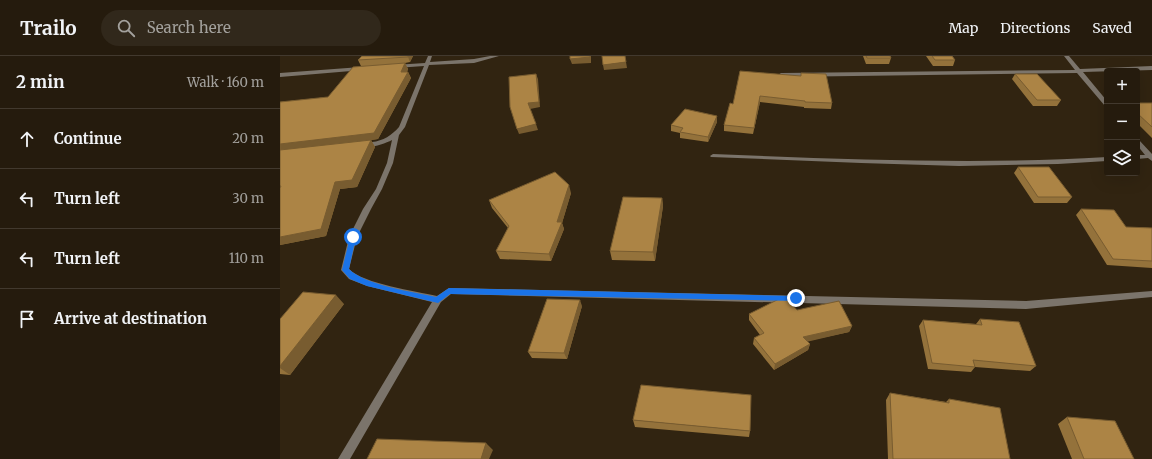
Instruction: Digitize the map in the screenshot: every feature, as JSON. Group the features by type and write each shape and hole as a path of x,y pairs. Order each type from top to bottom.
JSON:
{"street":[{"path":"359,146 385,141 396,135 402,127 430,56"},
{"path":"389,67 474,61 497,56"},
{"path":"1066,56 1106,104"},
{"path":"280,75 365,68"},
{"path":"772,75 1080,71 1152,68"},
{"path":"396,135 390,163 380,189 367,209 353,237 346,270 352,277 370,284 438,300"},
{"path":"1140,144 1151,157"},
{"path":"712,156 956,164 1071,162 1104,159"},
{"path":"1140,157 1151,157"},
{"path":"344,459 438,300 449,291 1026,305 1152,294"}],"building":[{"path":"362,56 408,56 408,57 358,60"},
{"path":"570,56 590,56 590,57 570,59"},
{"path":"602,56 625,56 626,62 603,65"},
{"path":"866,56 890,56 891,58 867,58"},
{"path":"932,56 952,56 955,60 935,60"},
{"path":"405,63 401,72 408,72 374,133 280,144 280,102 328,97 353,67"},
{"path":"740,71 801,76 801,73 826,74 832,103 805,102 760,96 754,128 724,125 730,103 733,104"},
{"path":"536,74 539,102 528,103 536,124 517,129 510,107 509,77"},
{"path":"1015,74 1037,74 1061,100 1037,100"},
{"path":"1140,103 1152,103 1152,127 1140,116"},
{"path":"685,109 717,116 708,137 680,132 683,128 671,125"},
{"path":"371,140 352,180 335,182 321,229 280,237 280,150"},
{"path":"1018,167 1049,167 1072,197 1038,197"},
{"path":"555,172 569,185 557,222 562,222 549,254 496,251 509,226 489,200"},
{"path":"623,197 662,198 653,252 610,251"},
{"path":"1081,209 1114,210 1126,227 1152,228 1152,261 1113,259"},
{"path":"303,292 336,295 280,366 280,319"},
{"path":"781,298 787,298 797,310 839,301 852,326 803,337 810,344 775,364 754,338 764,333 749,314"},
{"path":"547,299 580,300 564,353 528,352"},
{"path":"980,319 1019,322 1036,366 973,360 975,367 932,363 923,320 982,325"},
{"path":"641,385 751,395 750,431 633,420"},
{"path":"890,393 949,403 949,399 1000,408 1010,459 893,459"},
{"path":"1067,417 1115,421 1134,459 1084,459"},
{"path":"377,439 486,443 481,459 367,459"}],"route":[{"path":"353,237 346,270 352,277 370,284 438,300 449,291 796,298"}]}
